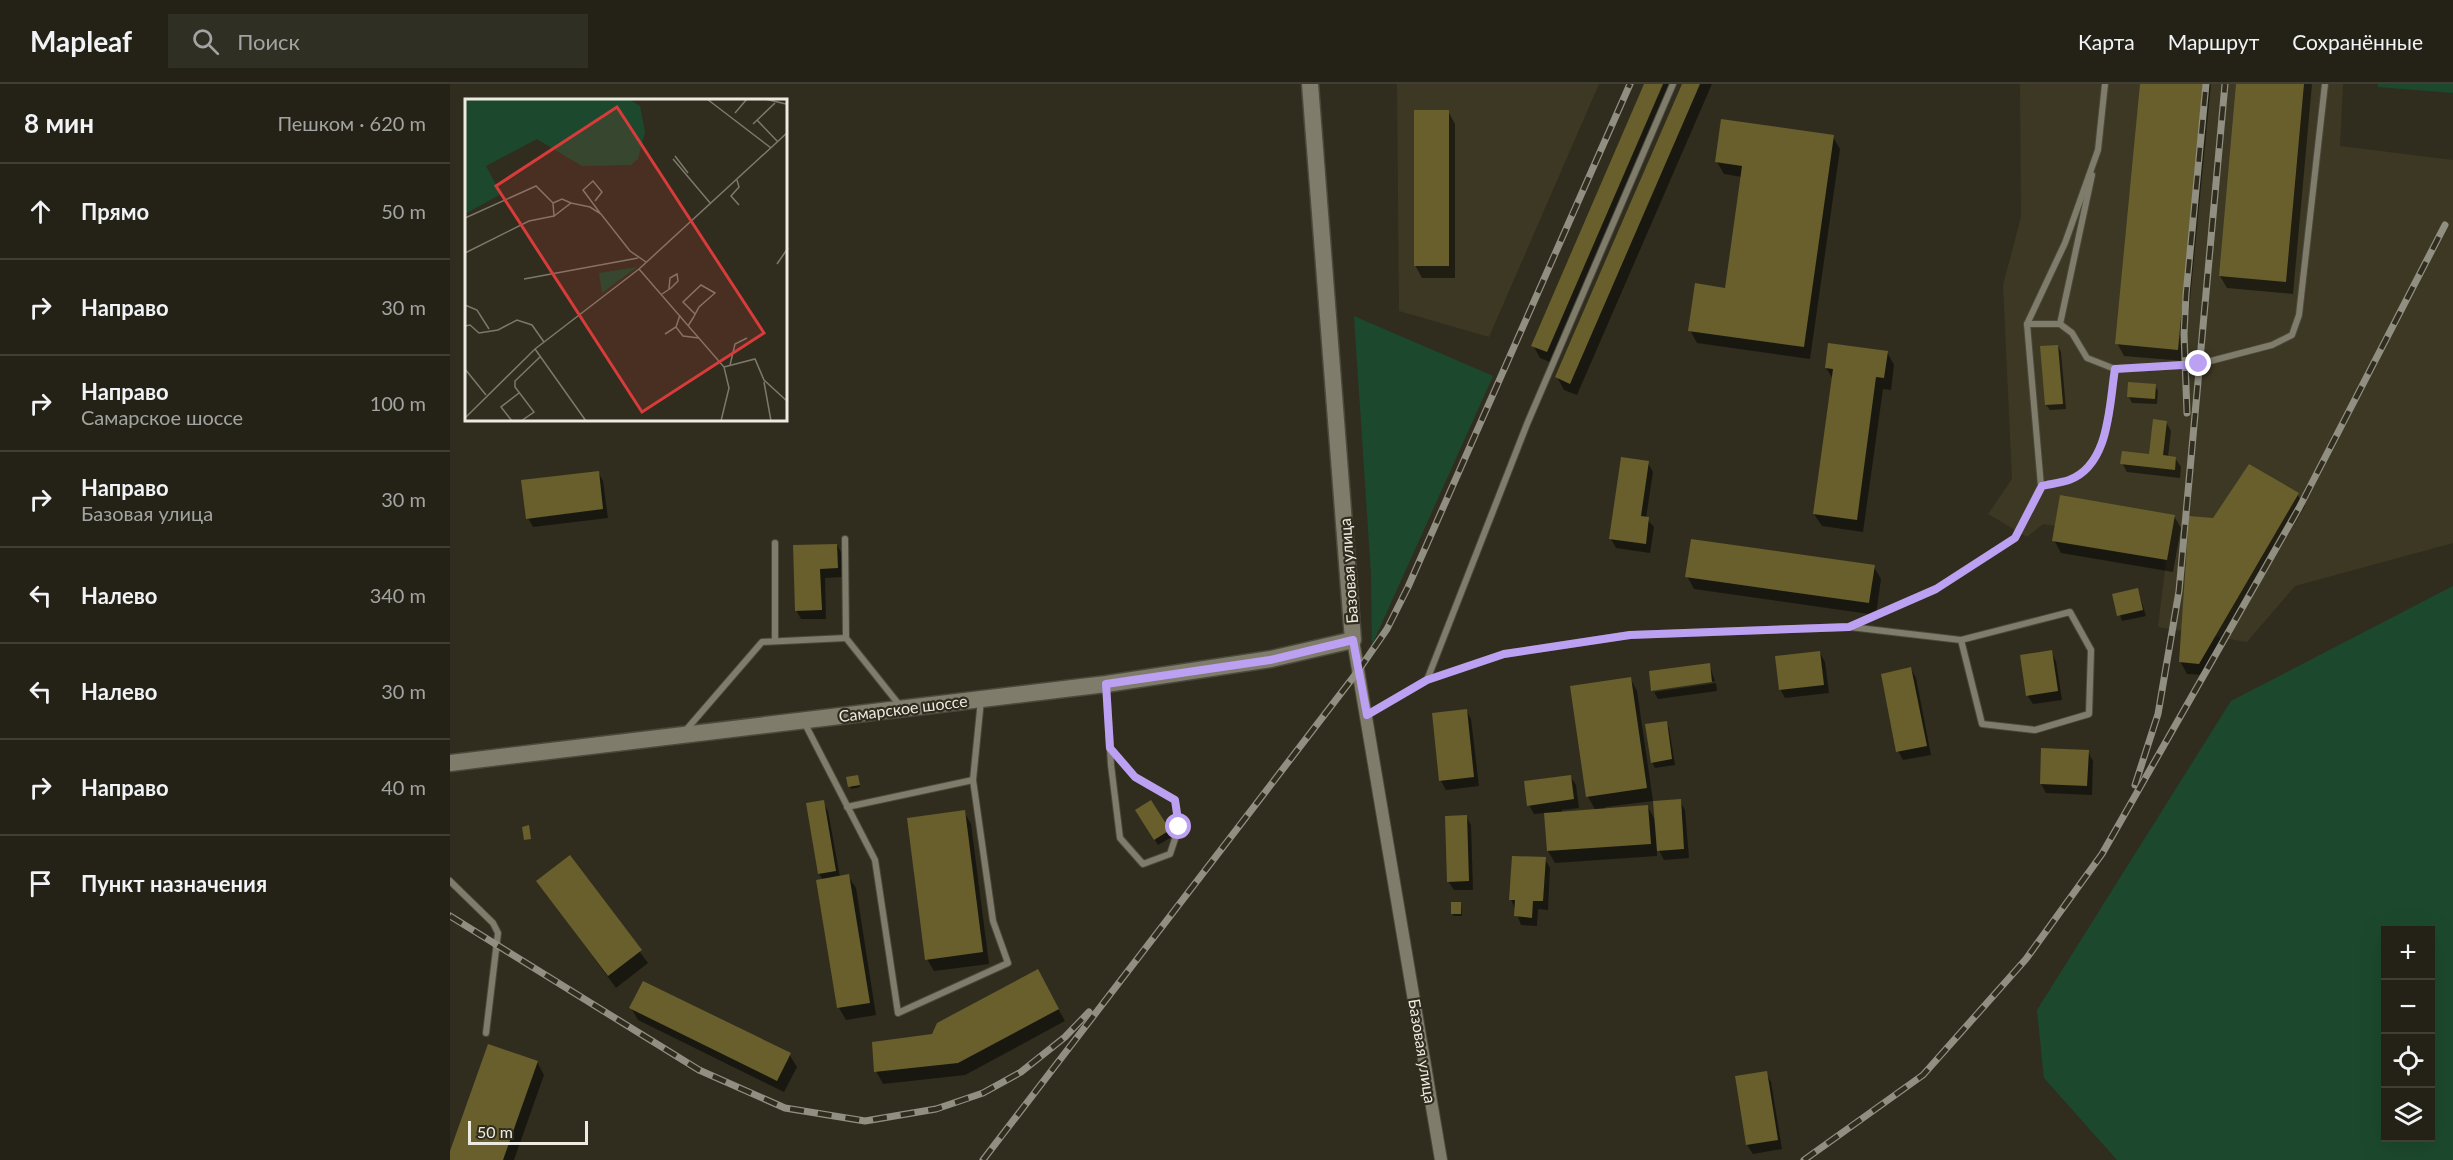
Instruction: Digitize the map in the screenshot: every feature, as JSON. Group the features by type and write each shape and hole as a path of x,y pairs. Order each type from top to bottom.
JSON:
{"street":[{"name":"Базовая улица","path":"1310,84 1353,640 1441,1160"},
{"name":"Самарское шоссе","path":"450,764 803,719 1106,684 1270,660 1353,640"}],"lane":[{"path":"1427,680 1527,424 1673,84"},
{"path":"2060,324 2098,150 2105,84"},
{"path":"2027,324 2060,324 2072,333 2087,358 2115,369 2199,364 2272,345 2292,335 2299,315 2325,84"},
{"path":"1849,627 1936,589 2015,538 2042,486 2027,324 2065,243 2098,150"},
{"path":"2042,486 2071,480 2093,460 2101,447 2115,369"},
{"path":"845,539 846,638 902,707"},
{"path":"775,543 775,641"},
{"path":"1367,715 1427,680 1504,654 1630,635 1849,627 1961,640 2070,612 2091,650 2089,714 2036,730 1982,724 1961,640"},
{"path":"683,734 762,642 846,638"},
{"path":"1106,684 1110,748 1120,838 1143,864 1170,854 1179,827 1175,800 1135,777 1110,748"},
{"path":"803,719 875,860 898,1013 1008,963 993,921 973,780 981,698"},
{"path":"847,807 973,780"},
{"path":"450,881 493,923 498,933 486,1033"}],"shaded area":[{"path":"1397,84 1599,84 1489,337 1399,311"},
{"path":"2020,84 2343,84 2340,146 2453,160 2453,543 2295,586 2247,642 2158,627 2168,544 2043,524 2027,537 1988,514 2012,479 2003,285 2021,217"}],"green space":[{"path":"2378,84 2453,84 2453,93 2378,87"},
{"path":"1354,316 1493,376 1372,645 1371,574"},
{"path":"2453,586 2453,1160 2117,1160 2044,1078 2037,1010 2231,701"}],"building":[{"path":"1644,84 1663,84 1547,352 1531,346"},
{"path":"1682,84 1700,84 1570,384 1555,377"},
{"path":"2140,84 2203,84 2178,350 2115,344"},
{"path":"2236,84 2304,84 2286,282 2219,276"},
{"path":"1414,110 1449,110 1449,266 1414,266"},
{"path":"1721,119 1834,135 1804,347 1688,331 1695,283 1725,288 1742,166 1715,162"},
{"path":"1828,343 1888,351 1884,378 1876,377 1857,520 1813,514 1833,369 1825,368"},
{"path":"2058,345 2063,404 2045,405 2040,346"},
{"path":"2128,382 2156,384 2155,399 2127,397"},
{"path":"2153,419 2167,421 2163,455 2176,457 2175,470 2120,464 2122,451 2149,454"},
{"path":"1621,457 1649,461 1641,516 1649,517 1646,544 1609,539"},
{"path":"2249,464 2299,493 2199,664 2179,662 2189,516 2213,518"},
{"path":"599,471 603,509 526,519 521,480"},
{"path":"2060,495 2175,515 2167,560 2052,541"},
{"path":"1691,539 1875,565 1869,603 1685,577"},
{"path":"837,544 838,568 820,569 822,610 795,611 793,545"},
{"path":"2138,588 2143,610 2117,616 2112,594"},
{"path":"2052,650 2058,691 2026,696 2020,655"},
{"path":"1820,651 1824,685 1779,690 1775,656"},
{"path":"1710,663 1712,682 1651,691 1649,671"},
{"path":"1911,667 1927,746 1896,752 1881,674"},
{"path":"1631,677 1647,788 1586,797 1570,686"},
{"path":"1467,709 1474,777 1439,781 1432,713"},
{"path":"1667,721 1672,759 1651,763 1645,724"},
{"path":"2041,748 2089,750 2087,786 2040,784"},
{"path":"858,775 860,785 848,787 846,777"},
{"path":"1571,775 1574,799 1527,806 1524,781"},
{"path":"1681,799 1684,849 1657,851 1653,801"},
{"path":"824,800 836,871 818,874 806,803"},
{"path":"1151,800 1170,830 1154,840 1135,810"},
{"path":"1648,805 1651,844 1547,851 1544,813"},
{"path":"965,810 983,952 925,960 907,818"},
{"path":"1467,815 1469,881 1447,882 1445,816"},
{"path":"529,825 531,839 524,840 522,827"},
{"path":"570,855 642,950 608,976 536,881"},
{"path":"1512,856 1546,857 1543,901 1533,901 1532,918 1514,916 1515,900 1509,900"},
{"path":"849,874 870,1003 837,1008 816,880"},
{"path":"1451,902 1461,902 1461,914 1451,914"},
{"path":"1038,969 1059,1009 958,1063 874,1072 872,1042 932,1034 937,1023"},
{"path":"643,981 791,1053 777,1081 629,1008"},
{"path":"488,1044 538,1061 503,1160 450,1160 450,1151"},
{"path":"1767,1071 1778,1140 1746,1145 1735,1076"}],"railway":[{"path":"983,1160 1358,671 1387,629 1408,587 1630,84"},
{"path":"2187,413 2184,334 2186,295 2206,84"},
{"path":"2135,785 2158,714 2179,591 2225,84"},
{"path":"1804,1160 1923,1075 2026,959 2102,854 2299,508 2445,225"},
{"path":"450,916 699,1070 785,1108 865,1121 936,1109 983,1093 1021,1072 1065,1037 1089,1012"}],"route":[{"path":"1179,827 1175,800 1135,777 1110,748 1106,684 1270,660 1353,640 1367,715 1427,680 1504,654 1630,635 1849,627 1936,589 2015,538 2042,486 2071,480 2093,460 2101,447 2115,369 2199,364"}]}
